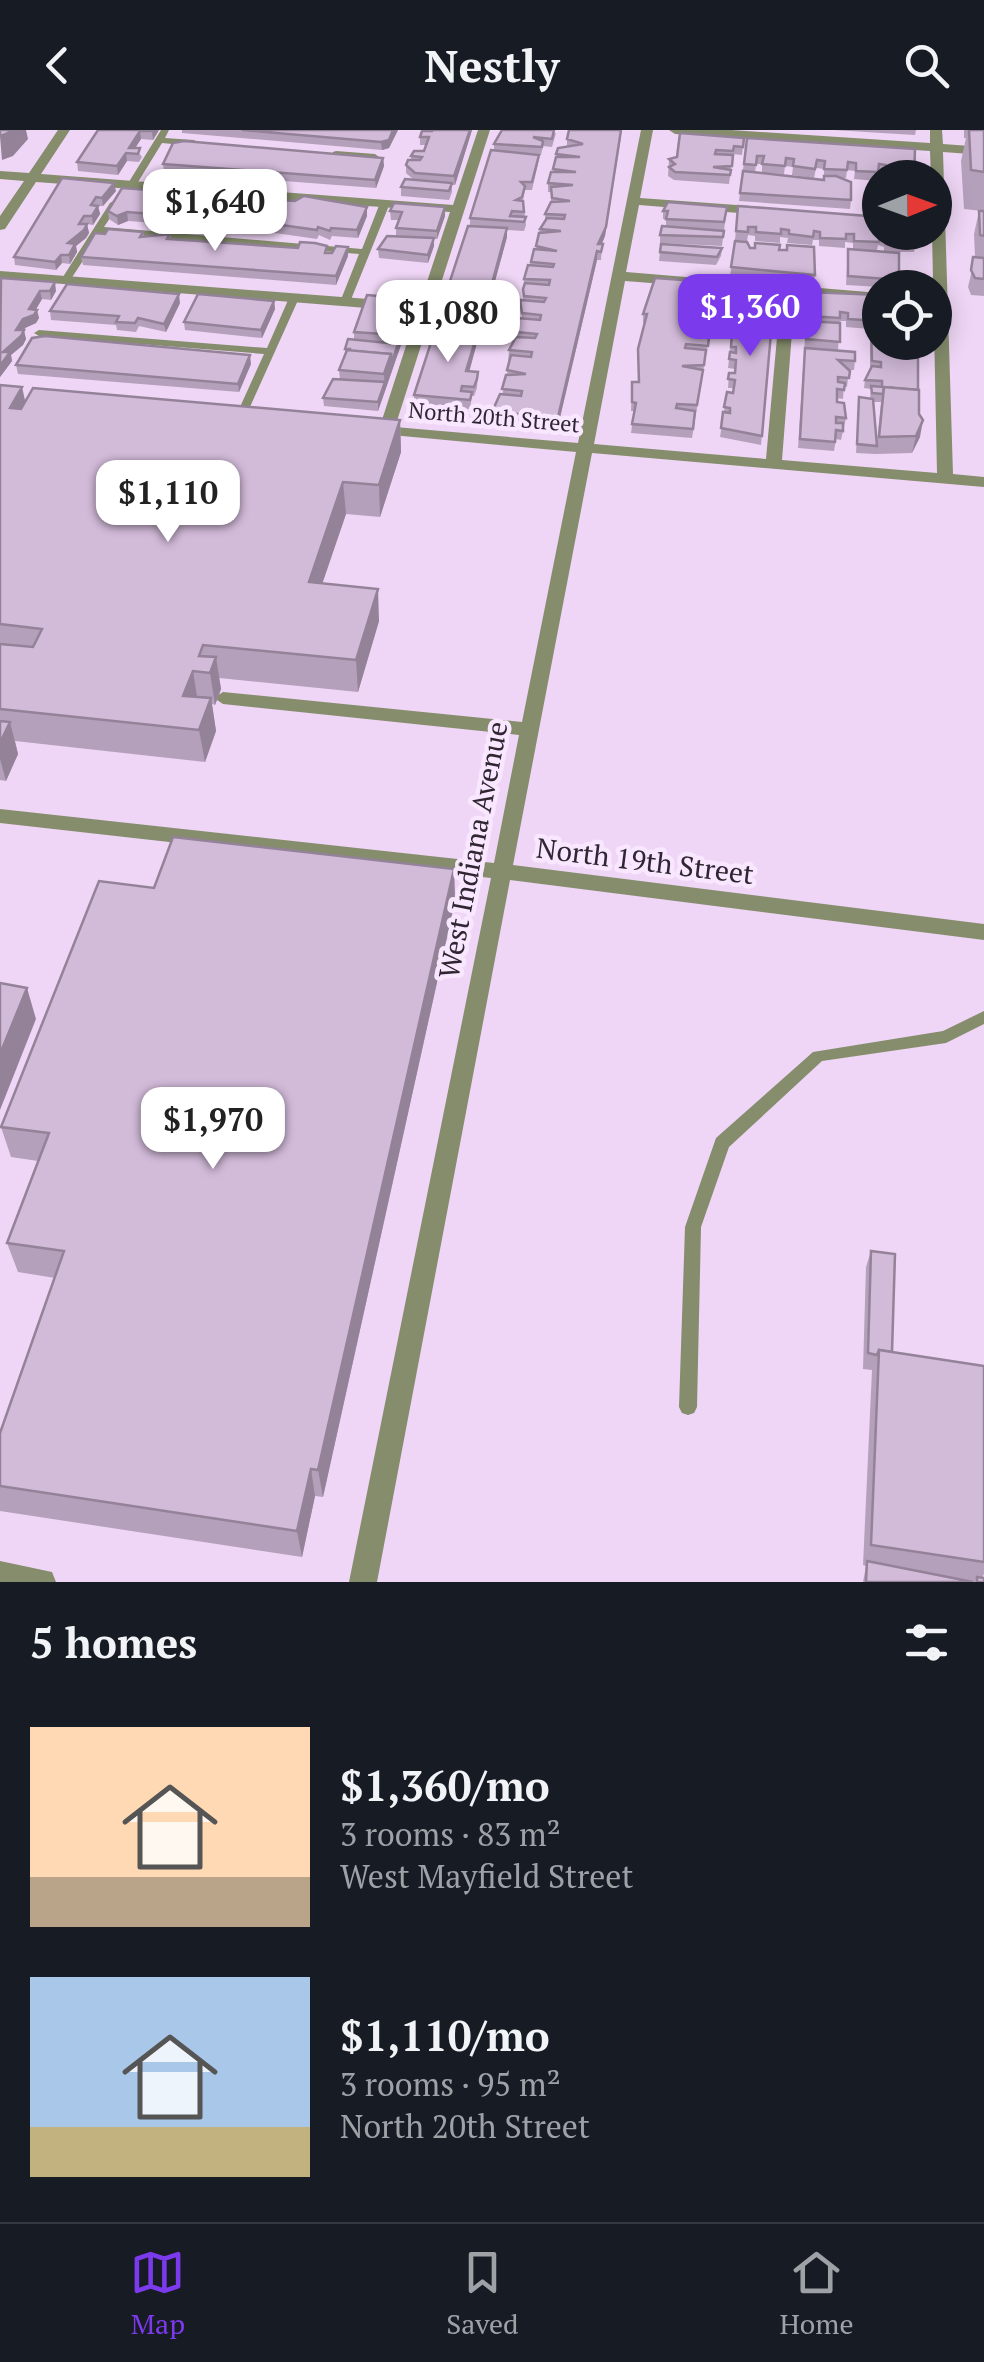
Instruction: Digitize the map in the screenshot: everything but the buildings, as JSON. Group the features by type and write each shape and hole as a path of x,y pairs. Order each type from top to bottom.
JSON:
{"street":[{"path":"0,226 64,130"},
{"path":"386,430 484,130"},
{"name":"West Indiana Avenue","path":"363,1582 498,871 647,130"},
{"path":"675,130 984,151"},
{"path":"936,130 936,160"},
{"path":"0,175 459,209"},
{"path":"632,201 785,212"},
{"path":"0,275 426,308"},
{"path":"618,276 862,295"},
{"path":"774,463 788,289"},
{"path":"940,360 945,478"},
{"path":"222,417 258,420"},
{"name":"North 20th Street","path":"350,428 984,482"},
{"path":"223,698 528,729"},
{"name":"North 19th Street","path":"0,816 498,871 984,932"},
{"path":"0,1575 42,1582"}],"lane":[{"path":"66,280 165,130"},
{"path":"158,140 198,144"},
{"path":"316,152 375,157"},
{"path":"345,302 386,204"},
{"path":"101,230 366,252"},
{"path":"240,418 294,298"},
{"path":"39,333 270,351"},
{"path":"688,1407 693,1226 722,1143 818,1056 946,1037 984,1017"}]}
